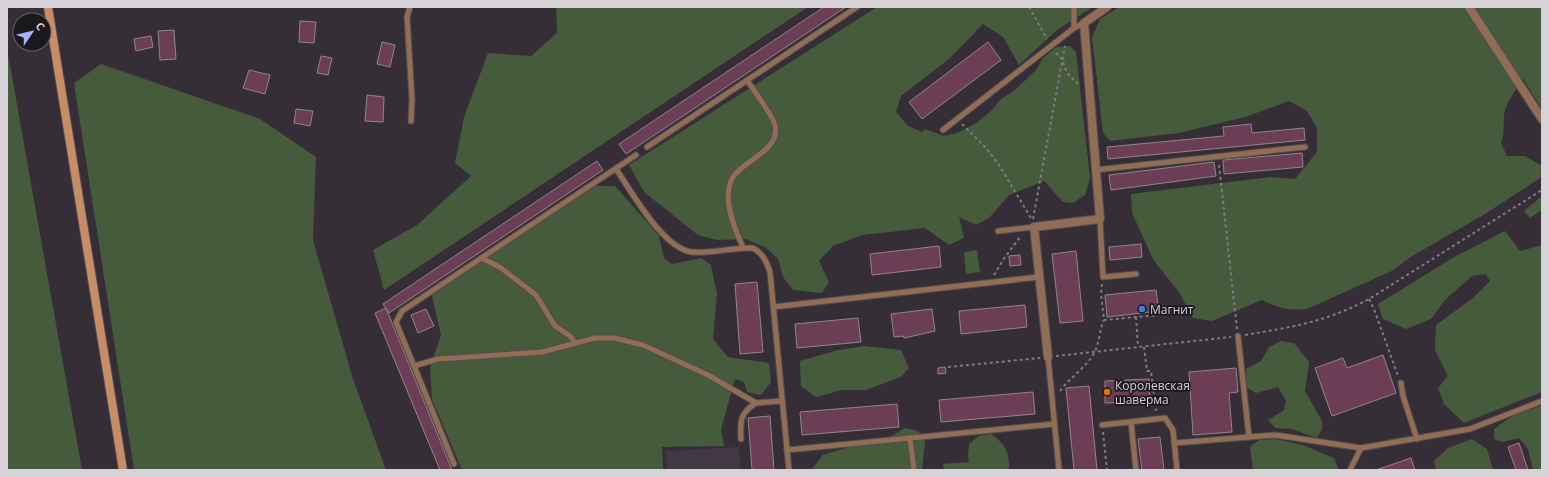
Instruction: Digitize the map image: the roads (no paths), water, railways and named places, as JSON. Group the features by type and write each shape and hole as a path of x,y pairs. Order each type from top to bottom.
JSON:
{"street":[{"path":"48,7 123,470"},
{"path":"1048,357 1039,277 1030,228 1100,219 1084,23 1107,7"},
{"path":"1469,7 1542,119"}],"lane":[{"path":"410,7 407,17 412,121"},
{"path":"647,147 857,7"},
{"path":"1074,7 1074,28"},
{"path":"943,130 1074,28 1084,23"},
{"path":"743,247 733,225 728,208 732,178 741,168 771,144 775,133 775,124 747,80"},
{"path":"1095,170 1218,155 1305,147"},
{"path":"454,464 396,322 402,311 636,155"},
{"path":"616,168 656,226 678,248 692,252 743,247 753,248 761,253 766,260 770,272 789,470"},
{"path":"1100,219 1103,277 1136,274"},
{"path":"998,231 1030,228"},
{"path":"482,258 501,268 536,295 555,326 570,336 575,343"},
{"path":"773,306 1039,277"},
{"path":"1238,336 1249,437"},
{"path":"414,366 438,359 542,352 595,338 614,338 643,345 708,375 756,403"},
{"path":"1048,357 1059,470"},
{"path":"1401,384 1403,396 1417,439"},
{"path":"741,439 740,425 742,416 746,409 756,403 782,401"},
{"path":"1174,443 1275,435 1361,448 1470,429 1542,401"},
{"path":"1102,425 1165,418 1173,430 1177,470"},
{"path":"1131,422 1136,470"},
{"path":"787,450 1054,424"},
{"path":"910,438 914,470"},
{"path":"1350,470 1361,448"}],"place":[{"name":"Магнит","path":"1142,309"},
{"name":"Королевская шаверма","path":"1107,392"}]}
